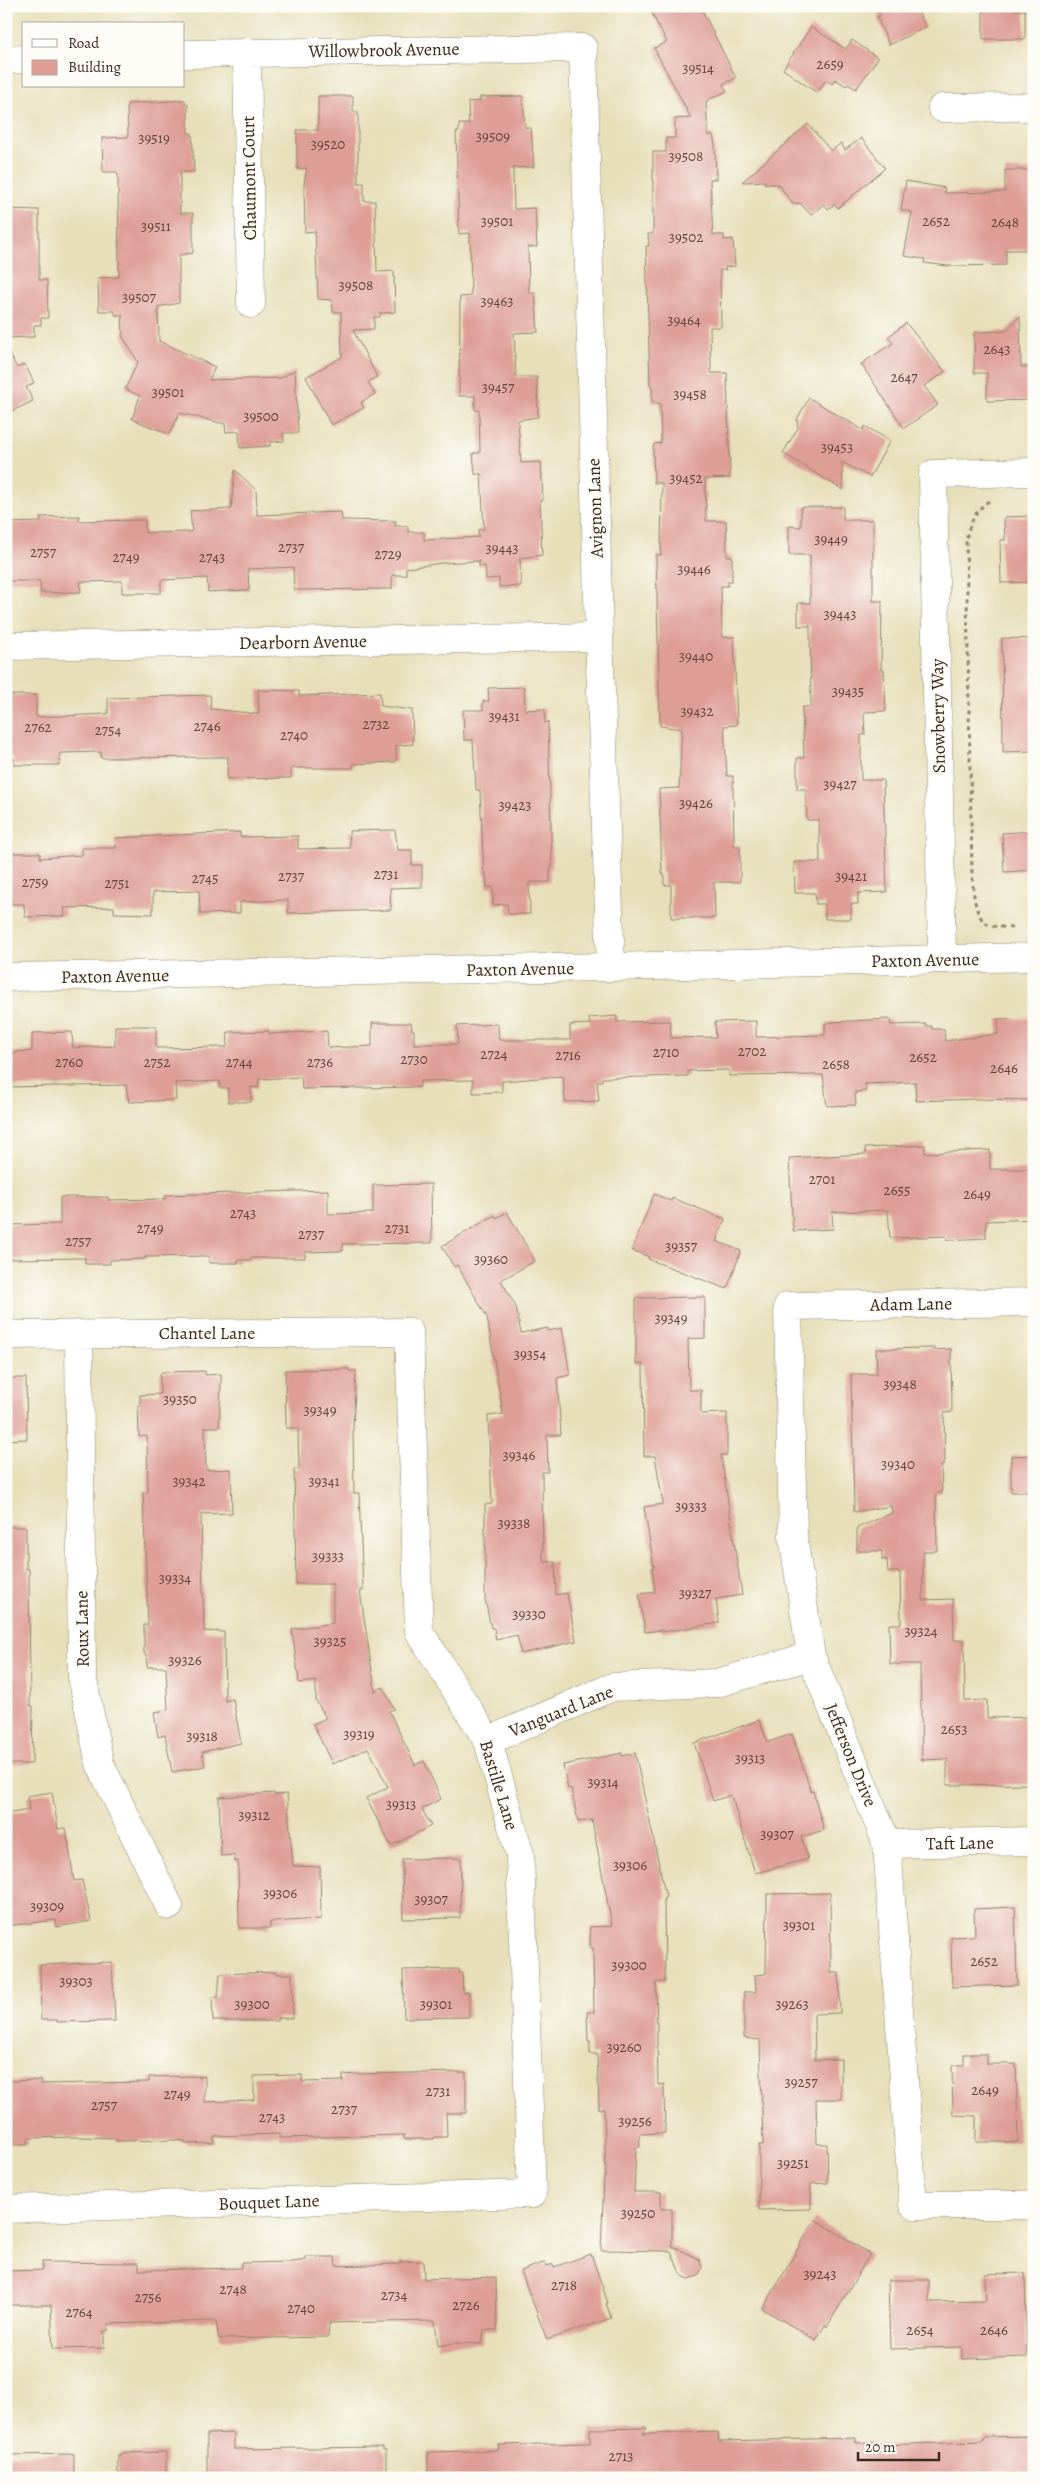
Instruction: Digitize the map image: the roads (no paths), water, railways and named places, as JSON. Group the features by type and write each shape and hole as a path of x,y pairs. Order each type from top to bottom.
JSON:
{"street":[{"name":"Willowbrook Avenue","path":"185,54 583,48"},
{"name":"Avignon Lane","path":"583,48 599,637 611,967"},
{"name":"Chaumont Court","path":"247,52 251,304"},
{"path":"6,60 22,59"},
{"path":"942,108 1034,106"},
{"name":"Snowberry Way","path":"942,959 933,474 1034,472"},
{"name":"Dearborn Avenue","path":"6,646 599,637"},
{"name":"Paxton Avenue","path":"6,977 611,967 1034,957"},
{"name":"Adam Lane","path":"788,1306 1034,1302"},
{"name":"Jefferson Drive","path":"788,1306 793,1536 811,1656 887,1844 913,2205 1034,2205"},
{"name":"Chantel Lane","path":"6,1335 409,1332"},
{"name":"Bastille Lane","path":"409,1332 420,1631 488,1740 520,1855 532,2194"},
{"name":"Roux Lane","path":"79,1334 82,1676 100,1764 169,1906"},
{"name":"Vanguard Lane","path":"488,1740 612,1687 717,1683 811,1656"},
{"name":"Taft Lane","path":"887,1844 1034,1841"},
{"name":"Bouquet Lane","path":"6,2209 532,2194"}]}
